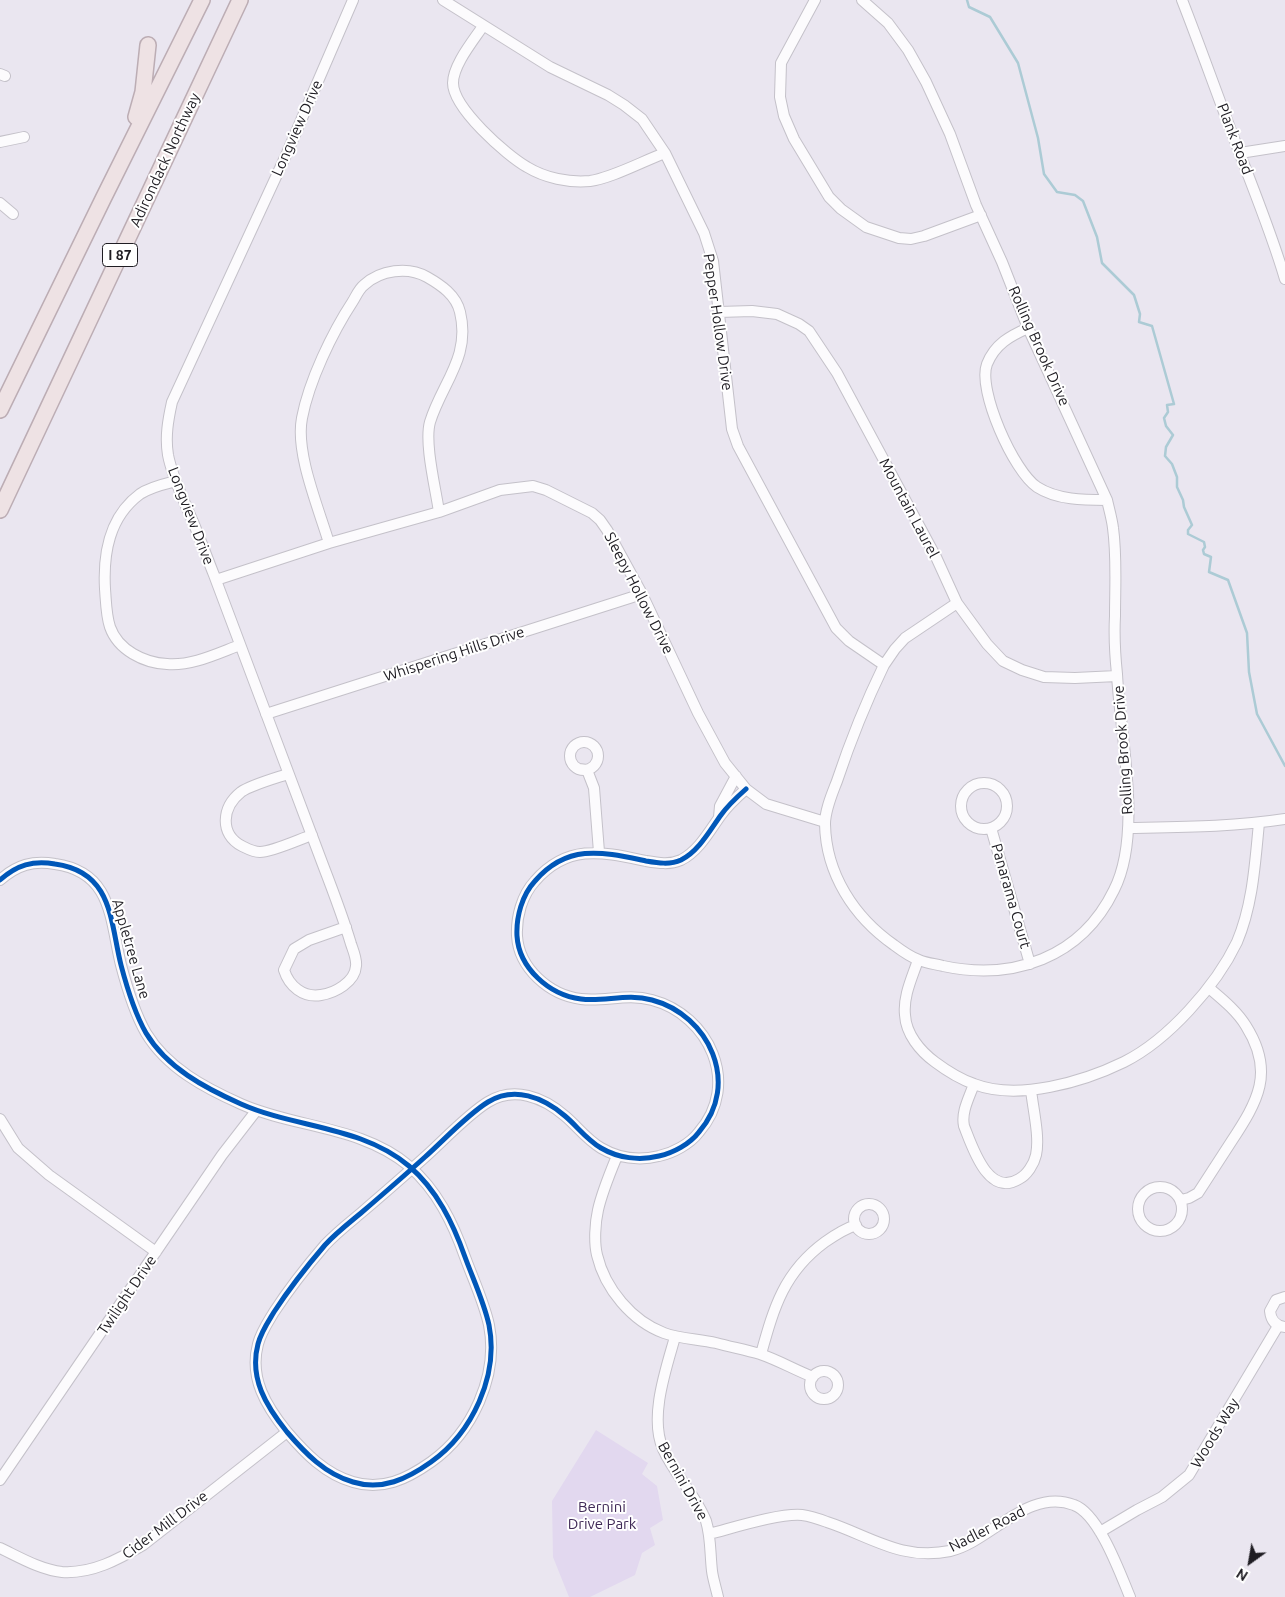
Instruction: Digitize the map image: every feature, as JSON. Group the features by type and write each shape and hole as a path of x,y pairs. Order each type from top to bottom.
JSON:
{"highway":[{"name":"I 87","path":"0,410 202,0"},
{"name":"Adirondack Northway","path":"0,510 240,0"},
{"path":"103,199 139,108 143,92 148,45"}],"street":[{"name":"Longview Drive","path":"346,927 309,940 294,949 284,970 286,978 296,989 319,995 335,991 346,984 352,977 356,965 346,927 312,834 216,580 176,481 168,457 166,441 172,402 286,153 353,0"},
{"name":"Pepper Hollow Drive","path":"443,0 550,67 608,95 624,105 642,119 665,153 704,233 713,261 732,429 738,446 836,628 849,641 884,665"},
{"path":"815,0 781,63 780,97 784,116 794,139 829,197 866,228 899,238 911,239 924,236 981,215"},
{"name":"Rolling Brook Drive","path":"862,0 888,23 908,50 926,82 950,134 1028,328 1107,500 1113,529 1116,581 1114,618 1117,676 1123,728 1128,828 1122,868 1115,889 1087,930 1062,950 1048,958 1000,971 956,969 918,960 881,936 855,911 838,881 829,851 825,822 841,770 884,665 905,638 957,603"},
{"name":"Plank Road","path":"1182,0 1272,237 1285,279"},
{"path":"482,26 456,70 453,83 456,97 478,125 510,155 527,167 554,178 573,181 590,180 665,153"},
{"path":"0,142 24,136"},
{"path":"1240,153 1285,146"},
{"path":"0,203 13,214"},
{"path":"329,543 304,460 301,441 302,419 315,375 345,313 363,285 383,274 397,270 422,274 444,287 452,296 459,310 464,334 458,359 430,423 430,454 439,512"},
{"name":"Mountain Laurel","path":"719,312 752,311 777,314 809,331 837,373 936,557 957,603 987,644 1003,661 1022,670 1044,676 1075,678 1117,676"},
{"path":"1028,328 1000,343 986,366 989,397 1005,444 1027,478 1038,487 1060,497 1107,500"},
{"path":"176,481 140,494 118,519 110,536 106,550 105,571 106,605 110,628 120,643 131,653 145,660 165,664 182,664 197,661 240,645"},
{"name":"Sleepy Hollow Drive","path":"216,580 329,543 439,512 500,490 534,486 546,490 581,506 600,520 642,594 698,713 726,763 746,789 766,804 825,822"},
{"name":"Whispering Hills Drive","path":"266,714 642,594"},
{"path":"587,770 594,788 599,852"},
{"path":"288,774 242,791 232,801 227,812 225,822 227,829 235,842 252,851 262,852 312,834"},
{"path":"718,818 720,806 736,776"},
{"name":"Panarama Court","path":"977,784 995,785 1002,791 1006,799 1005,817 999,824 991,828 973,827 966,821 962,813 963,795 969,788 977,784"},
{"path":"412,1168 485,1103 504,1094 523,1094 543,1100 564,1114 595,1145 617,1156 639,1159 662,1156 683,1146 700,1132 711,1112 720,1087 717,1063 704,1036 686,1015 671,1006 650,999 632,996 584,1000 564,995 544,985 528,967 517,943 518,919 525,894 541,874 560,860 578,854 599,852 662,864 678,862 710,832 718,818 746,789"},
{"path":"1128,828 1259,823 1285,819"},
{"path":"918,960 906,994 905,1016 911,1036 924,1054 944,1068 974,1084 994,1089 1031,1090 1082,1079 1125,1061 1159,1038 1196,1004 1209,988 1236,943 1243,925 1254,876 1259,823"},
{"name":"Panarama Court","path":"991,828 1030,964"},
{"name":"Appletree Lane","path":"0,880 5,874 33,862 70,867 88,877 98,886 106,902 114,924 120,960 129,990 147,1034 160,1051 178,1069 222,1096 256,1110 319,1125 350,1135 392,1153 412,1168 444,1208 456,1233 490,1328 492,1347 489,1372 476,1408 452,1445 444,1453 400,1481 386,1484 357,1484 333,1474 312,1459 273,1414 261,1395 257,1380 255,1366 256,1348 262,1333 286,1295 328,1242 412,1168"},
{"path":"1181,1200 1198,1193 1250,1113 1259,1091 1262,1075 1256,1046 1246,1025 1231,1007 1209,988"},
{"path":"974,1084 964,1112 964,1126 982,1168 996,1180 1005,1183 1014,1182 1021,1178 1036,1157 1037,1147 1031,1090"},
{"name":"Twilight Drive","path":"0,1480 222,1155 256,1110"},
{"path":"0,1119 18,1148 49,1175 156,1252"},
{"path":"617,1156 598,1211 597,1255 617,1297 634,1316 648,1326 675,1337 708,1341 761,1354 813,1377"},
{"path":"1154,1187 1172,1190 1181,1200 1182,1216 1178,1224 1167,1231 1158,1232 1150,1229 1139,1216 1138,1207 1140,1199 1154,1187"},
{"path":"761,1354 778,1299 793,1274 809,1254 844,1230 856,1225"},
{"name":"Woods Way","path":"1100,1532 1162,1497 1189,1476 1282,1326 1272,1320 1270,1312 1276,1300 1285,1297"},
{"name":"Bernini Drive","path":"675,1337 666,1369 658,1411 659,1437 663,1450 706,1520 712,1572 718,1597"},
{"name":"Cider Mill Drive","path":"0,1548 34,1564 63,1572 93,1568 118,1560 143,1545 287,1432"},
{"name":"Nadler Road","path":"709,1534 786,1515 802,1515 840,1526 893,1549 926,1554 952,1550 970,1542 1025,1509 1052,1502 1075,1505 1091,1518 1100,1532 1130,1597"}],"green space":[{"name":"Bernini Drive Park","path":"596,1430 648,1463 642,1474 657,1486 663,1520 650,1528 655,1545 642,1553 635,1575 590,1597 569,1597 553,1557 552,1501"}],"waterway":[{"path":"967,0 969,7 990,17 1018,63 1038,138 1044,174 1057,192 1075,195 1083,201 1097,237 1102,263 1134,295 1140,314 1139,322 1152,326 1174,404 1167,405 1168,412 1164,418 1166,426 1173,435 1166,447 1165,456 1172,464 1177,477 1177,487 1192,525 1188,530 1188,534 1204,542 1204,554 1211,557 1209,572 1228,580 1247,633 1249,672 1257,714 1285,766"}],"cycle path":[{"path":"0,880 19,867 32,863 55,864 74,869 88,877 106,901 123,974 138,1017 146,1033 165,1057 188,1076 241,1104 262,1112 349,1135 391,1153 409,1166 419,1175 436,1196 455,1232 484,1308 489,1325 491,1344 490,1364 479,1402 459,1436 446,1450 413,1474 384,1484 374,1485 353,1482 333,1474 308,1455 279,1422 261,1391 256,1368 258,1344 265,1327 292,1286 329,1241 343,1228 361,1213 409,1171 417,1164 425,1157 432,1151 472,1113 498,1097 518,1094 538,1099 556,1109 596,1144 622,1156 651,1158 664,1155 681,1147 699,1132 711,1113 717,1093 718,1073 713,1054 703,1036 689,1020 672,1008 652,1000 634,997 581,999 558,992 547,986 523,959 517,936 518,921 523,900 530,887 547,869 560,861 587,853 601,853 659,863 673,863 681,860 699,846 727,808 746,789"}]}
